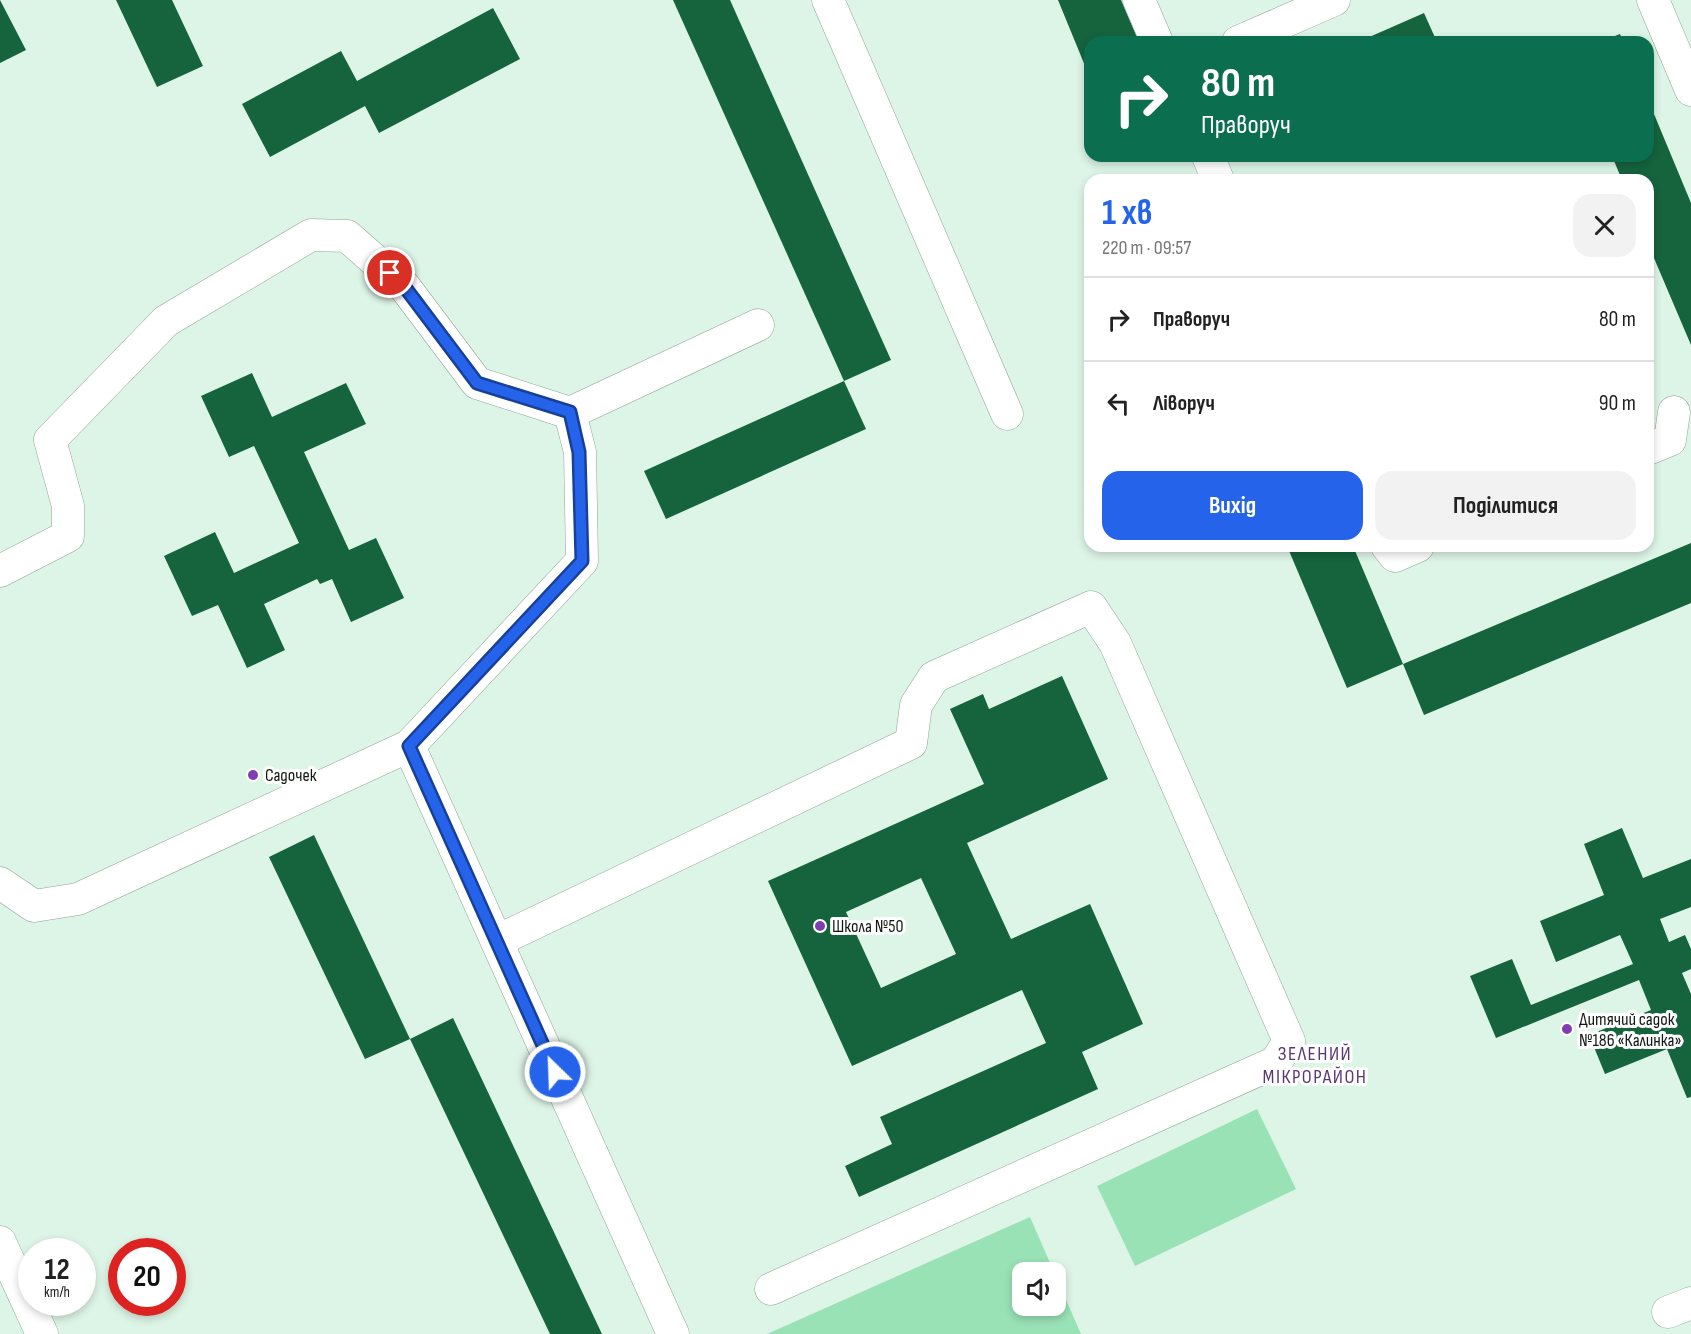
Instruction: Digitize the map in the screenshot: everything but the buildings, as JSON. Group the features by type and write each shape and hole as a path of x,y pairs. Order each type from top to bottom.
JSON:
{"lane":[{"path":"828,0 1006,414"},
{"path":"1139,0 1154,36"},
{"path":"1252,36 1334,0"},
{"path":"1653,0 1691,90"},
{"path":"0,571 68,536 68,506 50,440 166,321 311,235 347,236 404,286 477,383 570,412 758,325"},
{"path":"0,883 34,906 78,899 409,746 582,561 579,452 570,412"},
{"path":"1654,447 1670,440 1674,412"},
{"path":"1392,552 1395,556 1404,552"},
{"path":"496,941 911,743 916,705 934,677 1091,607 1115,643 1289,1041 1276,1062 771,1289"},
{"path":"409,746 673,1334"},
{"path":"0,1242 42,1334"}],"green space":[{"path":"1257,1109 1296,1189 1135,1266 1097,1186"},
{"path":"1030,1217 1050,1262 1012,1262 1012,1316 1066,1316 1066,1300 1081,1334 767,1334"}],"place":[{"name":"Садочек","path":"253,775"},
{"name":"Школа №50","path":"820,926"},
{"name":"Дитячий садок №186 «Калинка»","path":"1567,1029"}],"district":[{"name":"ЗЕЛЕНИЙ МІКРОРАЙОН","path":"1315,1066"}],"route":[{"path":"390,273 404,286 477,383 570,412 579,452 582,561 409,746 555,1072"}]}
